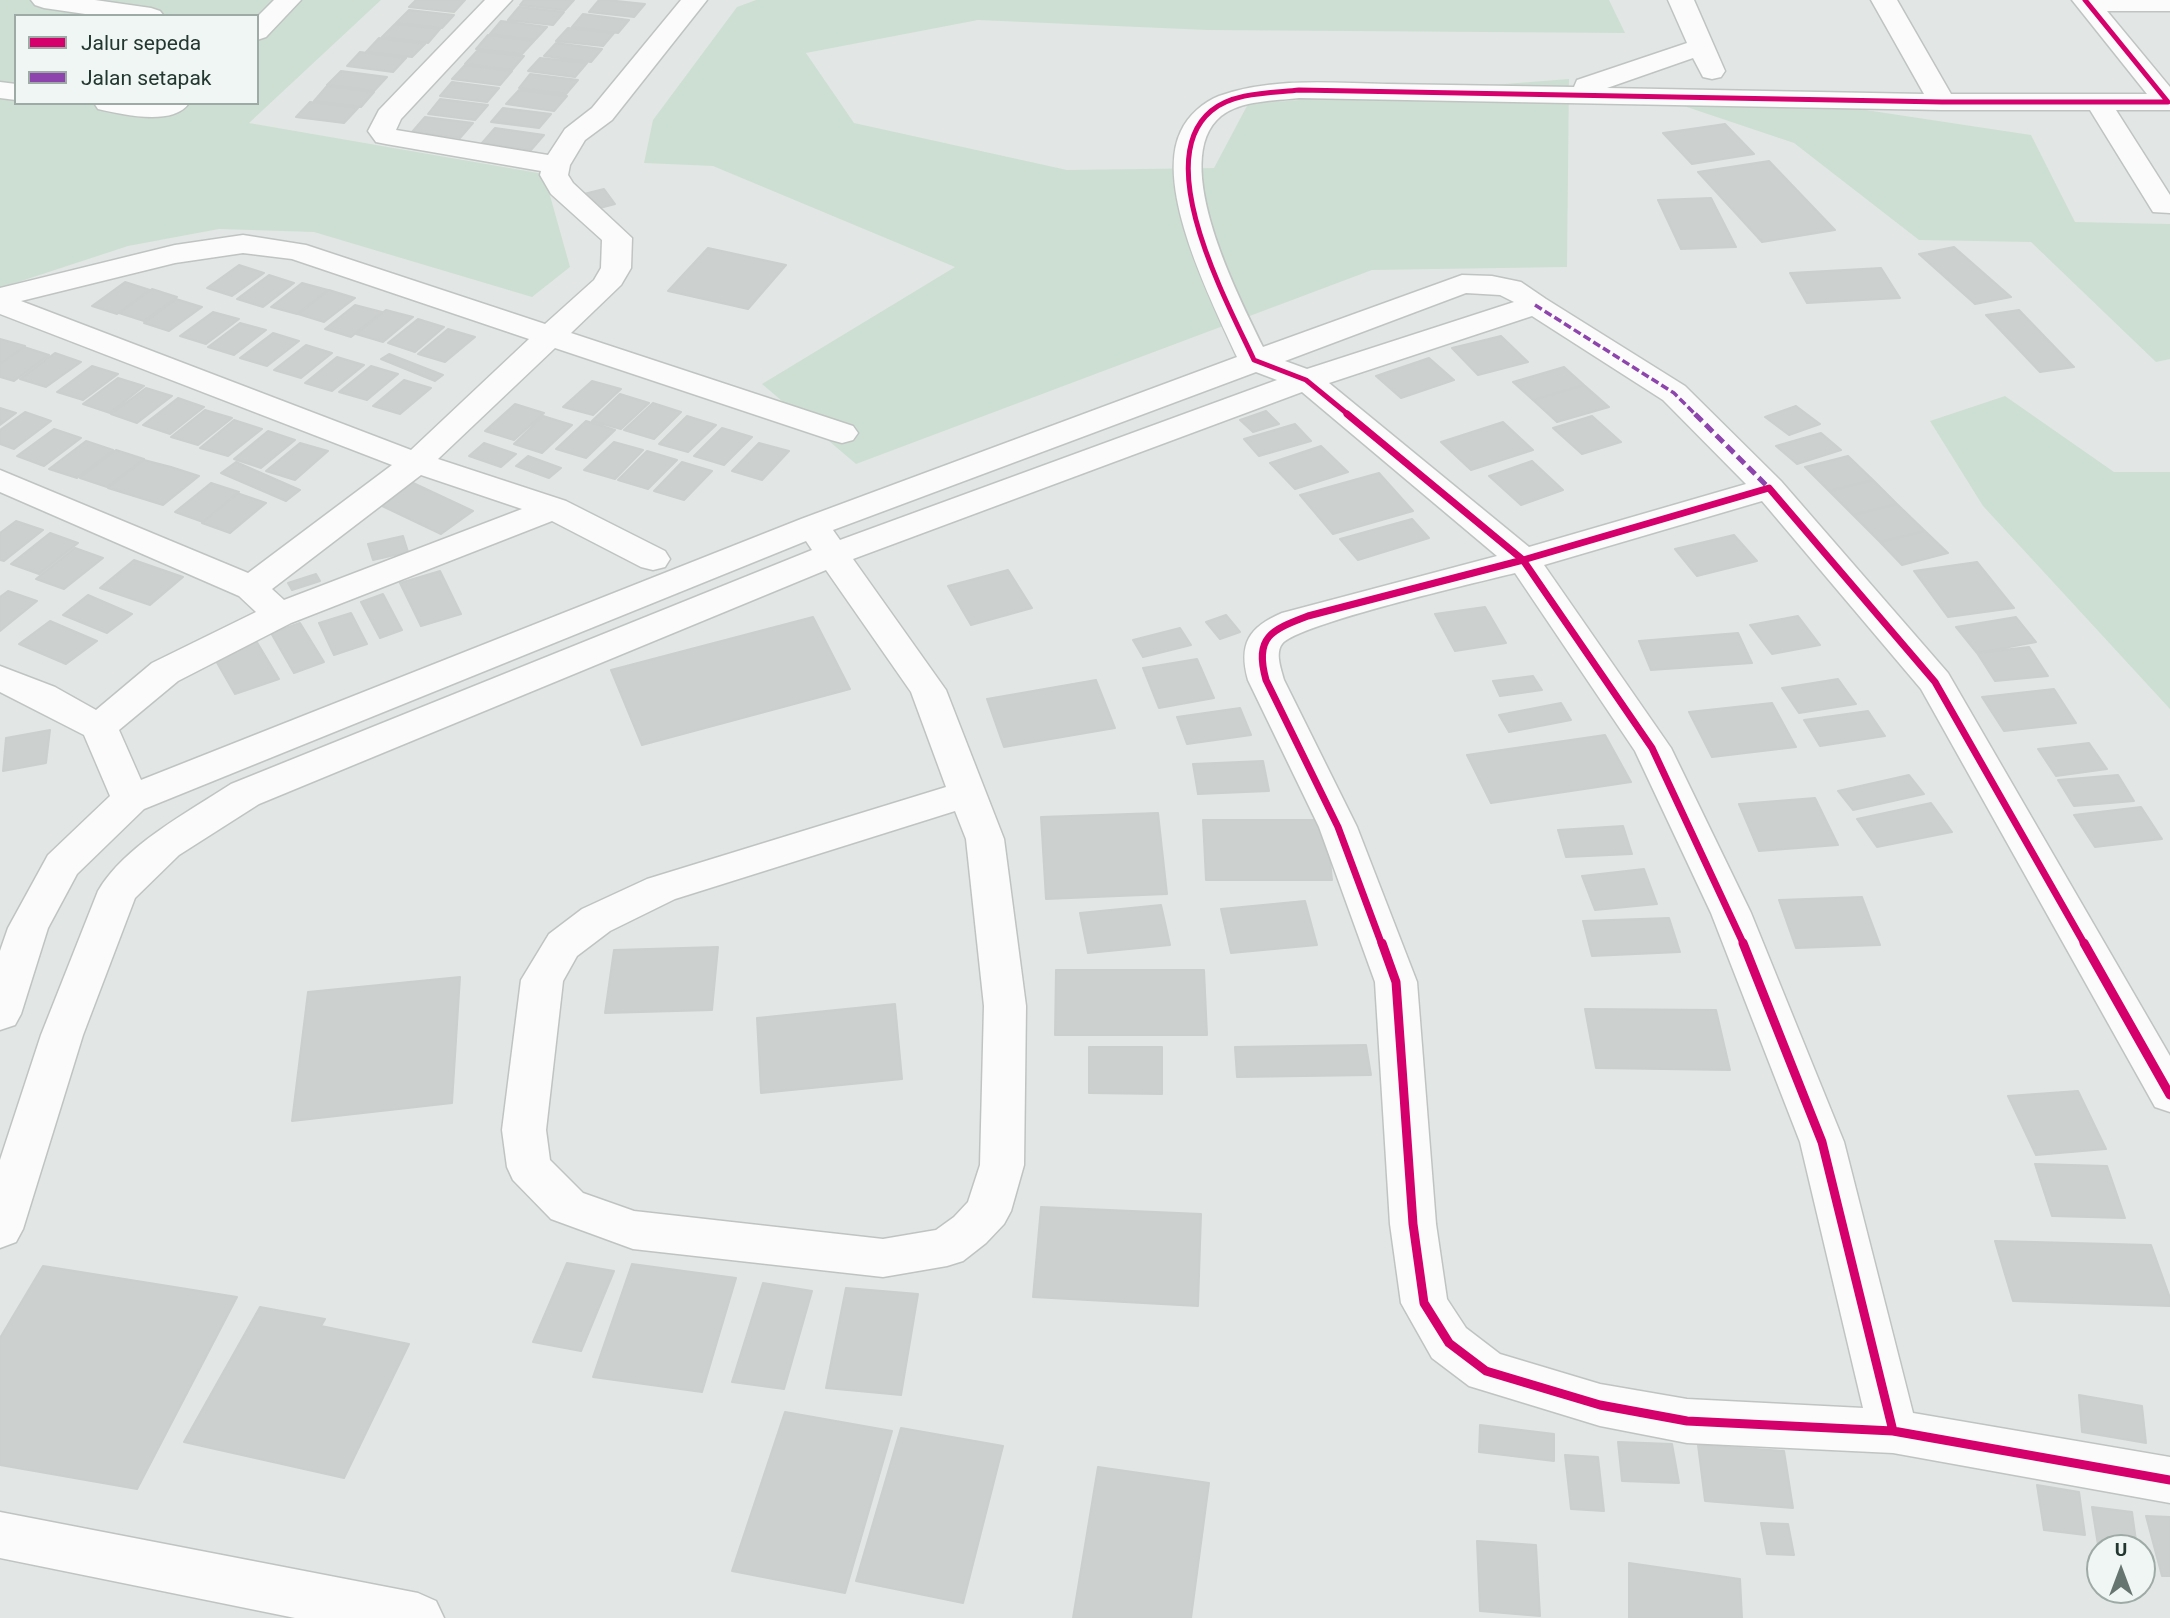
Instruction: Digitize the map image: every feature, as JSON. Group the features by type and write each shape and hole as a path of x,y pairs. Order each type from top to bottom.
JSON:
{"street":[{"path":"44,0 92,3 142,14"},
{"path":"259,30 288,0"},
{"path":"499,0 389,116 383,123 382,131 387,136 556,165"},
{"path":"251,588 416,463 488,392 606,285 615,268 617,238 562,188 554,175 556,165 575,135 602,114 694,0"},
{"path":"1682,0 1724,98"},
{"path":"1884,0 1942,102"},
{"path":"2086,1 2170,3"},
{"path":"2086,1 2169,102"},
{"path":"1561,94 1702,47"},
{"path":"1894,1431 1822,1142 1731,913 1651,748 1523,560 1306,380 1254,360 1209,259 1189,191 1186,163 1193,133 1209,112 1238,99 1299,90 1942,102 2169,102"},
{"path":"2098,102 2163,206"},
{"path":"123,105 148,108 170,105"},
{"path":"0,297 175,254 243,244 296,251 842,433"},
{"path":"0,1229 62,1035 118,891 165,845 245,794 822,540 1254,360 1462,284 1490,284 1514,288 1535,305 1674,393 1769,488 1935,682 2170,1095"},
{"path":"0,303 416,463 554,508 653,559"},
{"path":"0,1014 28,928 62,865 130,799 822,540 1535,305"},
{"path":"0,480 251,588 279,615"},
{"path":"1769,488 1523,560 1308,616 1280,626 1262,642 1259,660 1266,680 1338,827 1395,982 1413,1224 1424,1303 1449,1343 1486,1371 1600,1405 1687,1421 1894,1431 2170,1480"},
{"path":"99,727 165,672 279,615 554,508"},
{"path":"822,540 928,690 985,839 1005,1006 1002,1165 988,1211 970,1230 947,1247 883,1258 633,1230 567,1206 529,1167 524,1130 542,980 563,944 596,920 661,889 967,794"},
{"path":"0,678 43,696 99,727 130,799"},
{"path":"0,1535 418,1618"}],"green space":[{"path":"0,0 381,0 249,123 544,174 570,267 532,297 314,232 219,229 128,246 0,288"},
{"path":"756,0 1609,0 1625,33 1207,30 978,20 806,53 854,123 1067,170 1214,168 1248,104 1569,79 1567,267 1372,270 856,464 762,384 955,267 713,166 644,163 653,120 737,7"},
{"path":"1666,100 1806,101 2031,135 2075,222 2170,224 2170,359 2156,362 2031,242 1919,240 1794,143"},
{"path":"2005,396 2114,472 2170,472 2170,709 1983,506 1930,421"}],"building":[{"path":"416,0 465,0 454,12 409,7"},
{"path":"524,0 574,0 565,10 520,5"},
{"path":"599,0 645,4 634,17 589,12"},
{"path":"519,7 564,12 553,25 508,20"},
{"path":"409,10 454,15 442,28 396,23"},
{"path":"583,14 629,20 618,33 572,27"},
{"path":"501,21 547,27 535,40 490,34"},
{"path":"395,24 440,29 428,43 382,37"},
{"path":"568,28 614,33 603,46 556,41"},
{"path":"488,35 534,41 522,54 476,49"},
{"path":"379,38 425,44 412,57 366,52"},
{"path":"556,43 602,49 591,62 544,56"},
{"path":"477,51 524,56 512,70 465,64"},
{"path":"360,52 406,58 393,72 347,66"},
{"path":"540,58 587,63 575,77 528,71"},
{"path":"465,65 512,71 500,85 452,79"},
{"path":"341,71 387,77 374,91 327,85"},
{"path":"530,74 578,80 566,94 519,88"},
{"path":"452,82 499,88 487,102 440,96"},
{"path":"327,86 374,92 361,107 314,101"},
{"path":"519,90 567,96 554,111 506,104"},
{"path":"440,99 488,105 475,120 428,114"},
{"path":"310,102 358,108 344,123 296,117"},
{"path":"503,108 551,114 539,128 491,122"},
{"path":"425,117 473,123 460,138 412,132"},
{"path":"1725,124 1754,154 1692,164 1663,133"},
{"path":"495,128 544,135 531,150 482,143"},
{"path":"1769,161 1835,230 1762,242 1698,172"},
{"path":"604,189 615,204 596,209 584,194"},
{"path":"1711,198 1736,247 1681,249 1658,200"},
{"path":"1954,247 2011,297 1975,304 1919,254"},
{"path":"708,248 786,265 748,309 668,291"},
{"path":"239,265 264,273 232,296 207,288"},
{"path":"1881,268 1900,298 1807,303 1790,273"},
{"path":"269,275 294,283 263,307 237,299"},
{"path":"125,282 150,290 117,314 92,306"},
{"path":"302,283 328,290 297,314 271,307"},
{"path":"152,289 177,297 144,321 119,313"},
{"path":"329,290 355,298 324,322 298,314"},
{"path":"176,299 202,307 169,331 144,323"},
{"path":"355,305 382,312 351,337 325,329"},
{"path":"386,310 413,317 383,342 356,334"},
{"path":"2019,310 2074,367 2040,372 1986,315"},
{"path":"213,312 239,319 206,344 180,336"},
{"path":"418,319 444,327 415,352 388,343"},
{"path":"240,323 266,330 234,355 208,347"},
{"path":"448,329 475,337 445,362 418,354"},
{"path":"273,333 299,341 267,366 240,358"},
{"path":"1501,336 1528,362 1478,375 1452,348"},
{"path":"0,339 25,346 0,364"},
{"path":"306,345 332,353 301,378 274,370"},
{"path":"24,347 49,355 14,381 0,377 0,364"},
{"path":"55,353 81,362 46,387 20,379"},
{"path":"389,354 443,375 435,381 381,359"},
{"path":"337,357 364,365 332,391 305,383"},
{"path":"1429,358 1454,380 1401,398 1376,376"},
{"path":"92,366 118,374 83,400 57,392"},
{"path":"371,366 398,374 367,400 339,392"},
{"path":"1564,367 1584,385 1533,400 1513,382"},
{"path":"118,378 144,386 110,413 83,404"},
{"path":"404,380 431,388 400,414 373,406"},
{"path":"592,381 621,389 593,415 563,407"},
{"path":"1584,385 1609,407 1557,422 1533,400"},
{"path":"146,388 172,396 137,423 111,414"},
{"path":"620,394 649,403 621,429 592,421"},
{"path":"178,398 204,407 170,434 143,425"},
{"path":"653,403 681,412 654,439 624,430"},
{"path":"515,404 544,413 514,440 485,431"},
{"path":"1796,406 1820,424 1789,435 1765,417"},
{"path":"0,408 16,413 0,425"},
{"path":"205,410 232,418 198,445 171,437"},
{"path":"1266,411 1279,424 1253,432 1240,420"},
{"path":"25,412 51,421 14,449 0,444 0,430"},
{"path":"543,416 572,425 542,453 514,444"},
{"path":"687,416 716,425 688,452 659,444"},
{"path":"1592,416 1621,442 1582,454 1553,428"},
{"path":"234,420 262,429 228,456 200,448"},
{"path":"586,421 615,430 586,458 556,449"},
{"path":"1503,422 1533,450 1471,470 1441,442"},
{"path":"1295,424 1311,441 1259,456 1244,439"},
{"path":"722,428 752,437 724,465 694,456"},
{"path":"54,429 81,438 44,466 17,456"},
{"path":"268,431 295,440 261,468 234,459"},
{"path":"1821,433 1841,450 1797,464 1776,446"},
{"path":"86,441 113,450 77,478 49,469"},
{"path":"614,442 643,450 615,479 584,470"},
{"path":"300,443 328,451 295,480 266,471"},
{"path":"484,443 516,454 501,467 469,456"},
{"path":"759,443 789,451 762,480 732,471"},
{"path":"1321,446 1348,472 1295,489 1270,463"},
{"path":"116,450 144,459 107,487 80,478"},
{"path":"647,451 677,460 648,489 618,480"},
{"path":"528,456 561,468 549,478 516,466"},
{"path":"1848,456 1873,480 1829,491 1805,467"},
{"path":"144,460 199,476 163,505 108,488"},
{"path":"1532,461 1563,490 1521,505 1489,476"},
{"path":"236,462 300,490 286,501 221,473"},
{"path":"682,462 712,471 684,500 654,491"},
{"path":"1379,473 1413,511 1333,534 1300,495"},
{"path":"1873,480 1897,504 1853,515 1829,491"},
{"path":"411,482 473,511 441,534 378,504"},
{"path":"211,483 239,492 203,522 175,512"},
{"path":"237,493 266,503 230,533 202,523"},
{"path":"1897,504 1925,531 1880,542 1853,515"},
{"path":"1412,519 1429,538 1358,560 1340,539"},
{"path":"16,521 43,530 4,561 0,560 0,533"},
{"path":"1925,531 1948,553 1902,565 1880,542"},
{"path":"50,533 78,543 39,574 11,564"},
{"path":"1734,535 1757,561 1697,576 1675,549"},
{"path":"403,536 408,552 373,560 368,544"},
{"path":"75,548 103,558 64,589 36,579"},
{"path":"134,560 183,577 150,605 100,588"},
{"path":"1977,562 2014,608 1948,617 1914,571"},
{"path":"1008,570 1032,608 971,625 948,586"},
{"path":"440,571 461,614 421,626 400,583"},
{"path":"316,574 320,581 292,590 288,583"},
{"path":"8,591 37,601 0,631 0,597"},
{"path":"383,594 402,630 380,638 361,602"},
{"path":"88,595 132,614 107,633 63,615"},
{"path":"1485,607 1506,643 1455,651 1435,614"},
{"path":"351,613 367,644 334,655 319,623"},
{"path":"1226,615 1240,632 1220,639 1206,622"},
{"path":"1798,616 1820,645 1772,654 1750,625"},
{"path":"813,617 850,689 642,745 611,670"},
{"path":"2016,617 2036,642 1977,653 1956,627"},
{"path":"50,621 97,641 66,664 19,644"},
{"path":"300,623 324,662 294,673 271,633"},
{"path":"1180,628 1191,645 1143,657 1133,640"},
{"path":"1738,633 1752,663 1651,670 1639,641"},
{"path":"255,639 279,679 235,694 212,654"},
{"path":"2029,647 2048,676 1995,681 1977,653"},
{"path":"1197,659 1214,698 1159,708 1143,668"},
{"path":"1533,676 1542,690 1500,696 1493,681"},
{"path":"1838,679 1856,704 1799,713 1782,688"},
{"path":"1096,680 1115,728 1004,747 987,699"},
{"path":"2054,689 2076,723 2004,731 1982,697"},
{"path":"1561,703 1571,720 1509,732 1499,715"},
{"path":"1772,703 1796,747 1712,757 1689,712"},
{"path":"1240,708 1251,735 1187,744 1177,717"},
{"path":"1868,711 1885,736 1820,746 1804,720"},
{"path":"50,730 46,763 3,771 6,738"},
{"path":"1605,735 1631,782 1491,803 1467,755"},
{"path":"2089,743 2107,769 2056,776 2038,749"},
{"path":"1263,761 1269,791 1198,794 1193,764"},
{"path":"1909,775 1924,794 1853,810 1838,791"},
{"path":"2118,775 2134,801 2074,806 2058,780"},
{"path":"1815,798 1838,845 1759,851 1739,804"},
{"path":"1931,803 1952,832 1877,847 1857,819"},
{"path":"2141,807 2162,839 2095,847 2074,815"},
{"path":"1158,813 1167,894 1046,899 1041,817"},
{"path":"1203,820 1326,820 1332,880 1206,880"},
{"path":"1623,826 1632,854 1566,857 1558,830"},
{"path":"1644,869 1657,904 1595,910 1582,876"},
{"path":"1862,897 1880,945 1796,948 1779,900"},
{"path":"1305,901 1317,945 1231,953 1221,909"},
{"path":"1161,905 1170,945 1088,953 1080,913"},
{"path":"1669,918 1680,952 1592,956 1583,921"},
{"path":"718,947 712,1010 605,1013 614,950"},
{"path":"1056,970 1204,970 1207,1035 1055,1035"},
{"path":"460,977 452,1103 292,1121 308,992"},
{"path":"895,1004 902,1079 761,1093 757,1018"},
{"path":"1585,1009 1716,1010 1730,1070 1596,1068"},
{"path":"1366,1045 1371,1075 1237,1077 1235,1047"},
{"path":"1089,1047 1162,1047 1162,1094 1089,1093"},
{"path":"2078,1091 2106,1149 2036,1155 2008,1096"},
{"path":"2035,1164 2107,1166 2125,1218 2052,1216"},
{"path":"1041,1207 1201,1214 1198,1306 1033,1297"},
{"path":"1995,1241 2151,1245 2170,1298 2170,1306 2013,1301"},
{"path":"567,1263 614,1271 581,1351 533,1342"},
{"path":"632,1264 736,1278 702,1392 593,1377"},
{"path":"43,1266 237,1297 137,1489 0,1465 0,1338"},
{"path":"763,1283 812,1291 784,1389 732,1382"},
{"path":"846,1288 918,1294 901,1395 826,1388"},
{"path":"260,1307 325,1319 321,1326 409,1344 344,1478 184,1442"},
{"path":"2079,1395 2142,1406 2146,1443 2082,1432"},
{"path":"785,1412 892,1431 845,1593 732,1571"},
{"path":"1480,1425 1554,1434 1554,1461 1479,1452"},
{"path":"901,1428 1003,1446 963,1603 856,1581"},
{"path":"1618,1442 1672,1444 1679,1483 1622,1481"},
{"path":"1698,1445 1784,1451 1793,1508 1705,1501"},
{"path":"1565,1455 1598,1457 1604,1511 1571,1509"},
{"path":"1098,1467 1209,1483 1191,1618 1073,1618"},
{"path":"2037,1485 2079,1492 2085,1535 2044,1530"},
{"path":"2092,1507 2132,1512 2135,1534 2096,1534"},
{"path":"2146,1516 2170,1517 2170,1576 2162,1576 2156,1554 2156,1534 2151,1534"},
{"path":"1761,1523 1788,1524 1794,1555 1767,1554"},
{"path":"1477,1541 1536,1545 1540,1616 1480,1611"},
{"path":"1629,1563 1740,1579 1742,1618 1629,1618"}],"marked path":[{"path":"1535,305 1674,393 1769,488"}],"cycle path":[{"path":"1893,1431 1822,1142 1731,913 1652,748 1523,560 1306,380 1254,360 1213,270 1200,232 1190,195 1187,160 1194,132 1211,111 1242,98 1299,90 1942,102 2168,102 2085,0"},
{"path":"2170,1095 1935,682 1769,488 1523,560 1308,616 1274,631 1263,645 1261,654 1266,680 1338,827 1396,982 1413,1224 1424,1303 1449,1343 1486,1371 1600,1405 1687,1421 1893,1431 2170,1480"}]}
